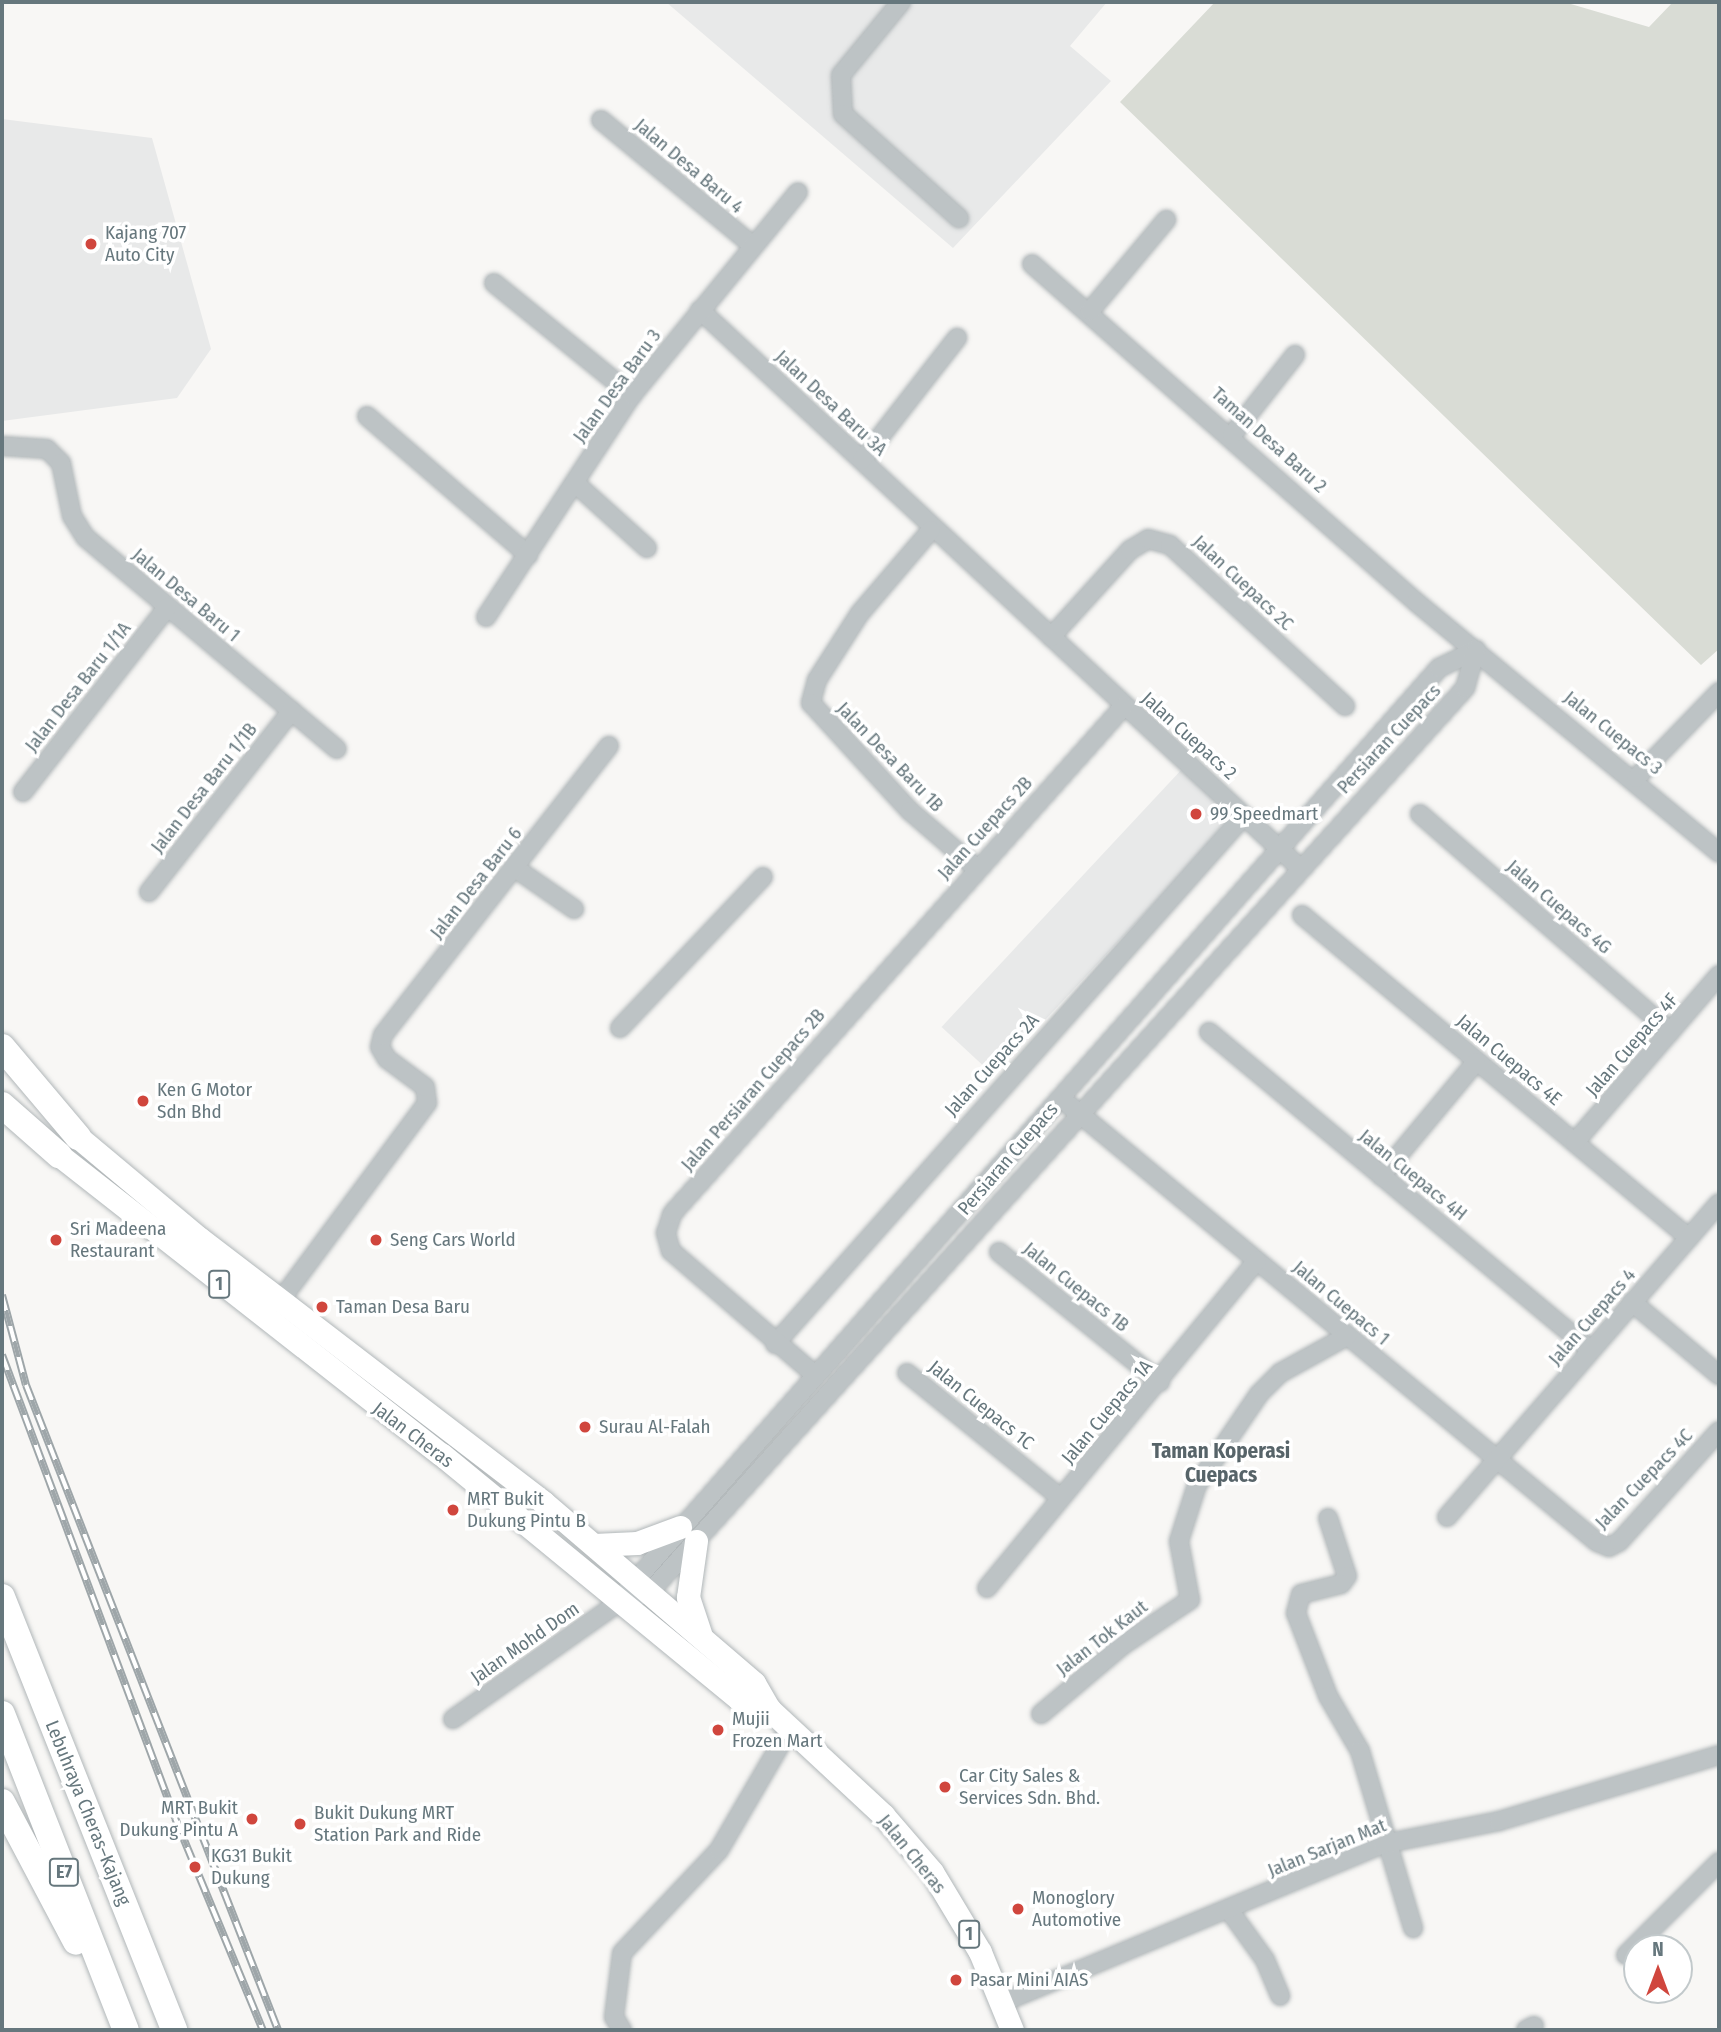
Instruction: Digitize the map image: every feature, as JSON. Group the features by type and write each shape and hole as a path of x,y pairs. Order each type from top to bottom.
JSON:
{"highway":[{"path":"2,1047 79,1137"},
{"path":"2,1105 59,1155"},
{"name":"Lebuhraya Cheras–Kajang","path":"2,1597 174,2030"},
{"name":"E7","path":"2,1714 125,2030"},
{"path":"2,1802 125,2030"}],"main road":[{"name":"Jalan Cheras","path":"79,1137 280,1301 594,1545 754,1683 769,1709 932,1872 980,1952 1001,2003 1005,2029"},
{"name":"Jalan Cheras","path":"59,1155 621,1601 738,1699 769,1709"},
{"path":"594,1545 638,1543 688,1534 688,1597 702,1638"}],"street":[{"path":"901,2 841,75 838,97 856,132 959,218"},
{"name":"Jalan Desa Baru 4","path":"601,120 752,245"},
{"name":"Jalan Desa Baru 3","path":"486,617 632,395 798,192"},
{"path":"1090,311 1166,220"},
{"name":"Taman Desa Baru 2","path":"1032,264 1233,435 1476,650"},
{"path":"494,283 632,395"},
{"name":"Jalan Desa Baru 3A","path":"699,310 862,460 931,530 1051,636"},
{"path":"862,460 957,338"},
{"path":"1233,435 1294,355"},
{"path":"367,416 528,555"},
{"name":"Jalan Desa Baru 1","path":"2,446 47,449 61,463 72,516 85,537 337,749"},
{"path":"575,483 647,548"},
{"name":"Jalan Desa Baru 1B","path":"931,530 860,613 817,680 811,703 909,811 975,868"},
{"name":"Jalan Cuepacs 2C","path":"1051,636 1130,550 1148,539 1170,545 1345,706"},
{"name":"Jalan Desa Baru 1/1A","path":"23,792 167,608"},
{"name":"Jalan Cuepacs 2","path":"1051,636 1299,867"},
{"name":"Jalan Cuepacs 3","path":"1476,650 1636,778 1719,853"},
{"name":"Persiaran Cuepacs","path":"688,1534 814,1374 1278,848 1440,668 1476,650"},
{"name":"Persiaran Cuepacs","path":"621,1601 641,1586 1465,688 1476,650"},
{"path":"1636,778 1719,692"},
{"name":"Jalan Cuepacs 2B","path":"878,979 975,868 1124,706"},
{"name":"Jalan Desa Baru 1/1B","path":"149,892 292,710"},
{"name":"Jalan Desa Baru 6","path":"280,1301 428,1103 425,1087 380,1047 609,746"},
{"name":"Jalan Cuepacs 4G","path":"1419,814 1671,1032"},
{"name":"Jalan Cuepacs 2A","path":"775,1344 1244,816"},
{"path":"515,868 574,909"},
{"path":"620,1028 763,877"},
{"name":"Jalan Cuepacs 4E","path":"1302,915 1689,1238"},
{"name":"Jalan Cuepacs 4F","path":"1575,1142 1719,975"},
{"name":"Jalan Persiaran Cuepacs 2B","path":"775,1344 671,1251 666,1233 672,1214 878,979"},
{"name":"Jalan Cuepacs 4H","path":"1209,1032 1590,1350"},
{"path":"1381,1176 1476,1062"},
{"name":"Jalan Cuepacs 1","path":"1058,1096 1597,1542"},
{"name":"Jalan Cuepacs 4","path":"1447,1517 1719,1203"},
{"name":"Jalan Cuepacs 1B","path":"999,1252 1160,1382"},
{"name":"Jalan Cuepacs 1A","path":"987,1588 1160,1382 1257,1261"},
{"path":"1632,1302 1719,1375"},
{"name":"Jalan Tok Kaut","path":"1041,1714 1123,1645 1190,1600 1179,1541 1197,1485 1259,1394 1280,1373 1348,1336"},
{"path":"775,1344 814,1374"},
{"name":"Jalan Cuepacs 1C","path":"907,1373 1061,1497"},
{"name":"Jalan Cuepacs 4C","path":"1597,1542 1609,1547 1619,1542 1719,1431"},
{"path":"1328,1518 1347,1576 1341,1584 1301,1594 1296,1612 1328,1696 1360,1751 1383,1844 1413,1928"},
{"name":"Jalan Mohd Dom","path":"453,1719 621,1601"},
{"path":"622,2030 614,2017 622,1953 719,1850 790,1728"},
{"name":"Jalan Sarjan Mat","path":"1001,2003 1383,1844 1499,1821 1719,1755"},
{"path":"1647,1934 1719,1862"},
{"path":"1229,1910 1265,1960 1280,1996"}],"shaded area":[{"path":"666,2 1107,2 1070,46 1111,81 953,248"},
{"path":"1215,2 1564,2 1649,27 1673,2 1719,2 1719,649 1701,665 1120,102"},
{"name":"Kajang 707 Auto City","path":"2,119 152,138 211,349 177,398 2,421"},
{"path":"1183,768 1235,816 993,1075 942,1027"}],"railway":[{"path":"2,1295 26,1385 278,2030"},
{"path":"2,1355 175,1818 263,2030"}],"place":[{"name":"Kajang 707 Auto City","path":"91,244"},
{"name":"99 Speedmart","path":"1196,814"},
{"name":"Ken G Motor Sdn Bhd","path":"143,1101"},
{"name":"Sri Madeena Restaurant","path":"56,1240"},
{"name":"Seng Cars World","path":"376,1240"},
{"name":"Taman Desa Baru","path":"322,1307"},
{"name":"Surau Al-Falah","path":"585,1427"},
{"name":"MRT Bukit Dukung Pintu B","path":"453,1510"},
{"name":"Mujii Frozen Mart","path":"718,1730"},
{"name":"Car City Sales & Services Sdn. Bhd.","path":"945,1787"},
{"name":"MRT Bukit Dukung Pintu A","path":"252,1819"},
{"name":"Bukit Dukung MRT Station Park and Ride","path":"300,1824"},
{"name":"KG31 Bukit Dukung","path":"195,1867"},
{"name":"Monoglory Automotive","path":"1018,1909"},
{"name":"Pasar Mini AIAS","path":"956,1980"}],"district":[{"name":"Taman Koperasi Cuepacs","path":"1221,1463"}]}
